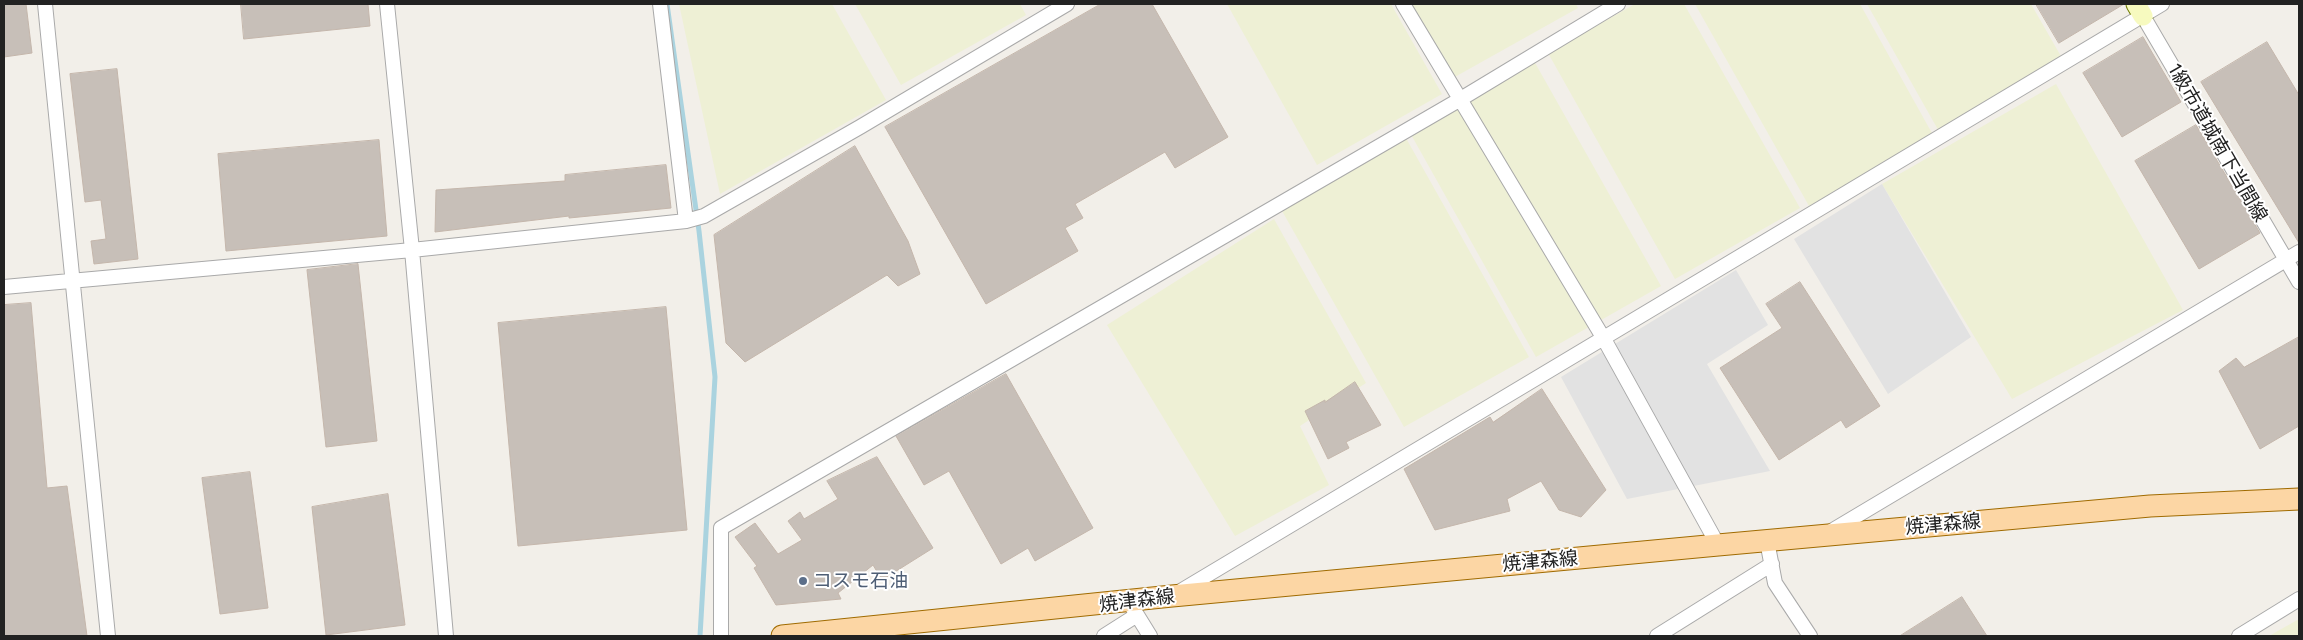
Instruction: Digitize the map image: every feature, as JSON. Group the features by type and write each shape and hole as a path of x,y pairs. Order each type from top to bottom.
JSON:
{"main road":[{"name":"焼津森線","path":"782,636 1133,609 1172,596 1718,545 2150,506 2299,499"}],"street":[{"path":"45,4 108,636"},
{"path":"387,4 412,250 446,636"},
{"path":"660,4 686,221"},
{"path":"4,286 412,250 686,221 704,216 860,127 1067,4"},
{"path":"1403,4 1604,339 1718,545"},
{"path":"721,636 721,528 1459,100 1618,4"},
{"path":"1172,596 1604,339 2139,10 2162,4"},
{"name":"1級市道城南下当間線","path":"2139,10 2299,282"},
{"path":"1823,536 2299,252"},
{"path":"1767,541 1775,582 1810,636"},
{"path":"1657,636 1772,564"},
{"path":"2240,636 2299,599"},
{"path":"1104,636 1133,609 1150,636"}],"green space":[{"path":"679,4 832,4 886,100 720,194"},
{"path":"855,4 1020,4 1026,15 901,85"},
{"path":"1227,4 1391,4 1442,94 1317,165"},
{"path":"1411,4 1576,4 1578,8 1453,78"},
{"path":"1635,4 1684,4 1800,208 1675,279 1548,53"},
{"path":"1695,4 1860,4 1933,135 1809,206"},
{"path":"1867,4 2031,4 2066,65 1941,135"},
{"path":"1534,61 1661,286 1536,357 1409,131"},
{"path":"2056,84 2183,310 2012,399 1882,184"},
{"path":"1402,131 1529,357 1404,427 1277,202"},
{"path":"1274,219 1366,383 1300,426 1329,485 1235,536 1107,325"},
{"path":"2299,619 2299,636 2269,636"}],"shaded area":[{"path":"1882,184 1971,337 1888,394 1794,239"},
{"path":"1736,270 1768,325 1707,364 1770,471 1627,499 1561,377"}],"building":[{"path":"4,4 26,4 32,53 4,57"},
{"path":"241,4 368,4 370,26 244,39"},
{"path":"1101,4 1152,4 1228,137 1175,168 1165,152 1075,204 1083,218 1065,228 1078,251 986,304 885,127"},
{"path":"2036,4 2124,4 2059,43"},
{"path":"2143,37 2181,102 2122,137 2083,73"},
{"path":"2267,42 2299,95 2299,243 2201,82"},
{"path":"117,69 138,259 94,264 91,241 106,239 101,200 85,202 70,74"},
{"path":"2196,125 2260,233 2199,269 2135,161"},
{"path":"379,140 387,236 226,251 218,154"},
{"path":"855,146 908,241 920,274 898,286 887,275 745,362 726,343 714,235"},
{"path":"666,165 671,208 569,218 569,216 435,232 436,190 565,181 565,175"},
{"path":"358,264 377,441 326,447 307,270"},
{"path":"1800,282 1880,406 1846,428 1841,420 1779,460 1720,368 1782,328 1766,304"},
{"path":"31,303 47,488 67,486 87,636 4,636 4,305"},
{"path":"666,307 687,530 518,546 498,323"},
{"path":"2299,337 2299,426 2260,449 2219,371 2236,358 2244,367"},
{"path":"1006,374 1093,528 1035,561 1028,548 1001,564 949,471 924,485 896,436"},
{"path":"1355,382 1381,425 1346,442 1349,448 1328,459 1305,411 1325,400 1325,402"},
{"path":"1542,389 1606,490 1581,517 1559,510 1541,481 1507,499 1510,511 1435,530 1404,469 1490,417 1493,422"},
{"path":"877,457 933,548 882,580 873,565 838,593 841,599 776,605 754,568 757,566 735,537 755,523 778,554 802,540 788,521 800,512 804,519 838,499 827,481"},
{"path":"250,472 268,608 220,614 202,478"},
{"path":"388,494 405,625 326,635 312,507"},
{"path":"1962,597 1987,636 1900,636"}],"waterway":[{"path":"667,4 699,231 715,377 700,636"}],"place":[{"name":"コスモ石油","path":"803,581"}]}
